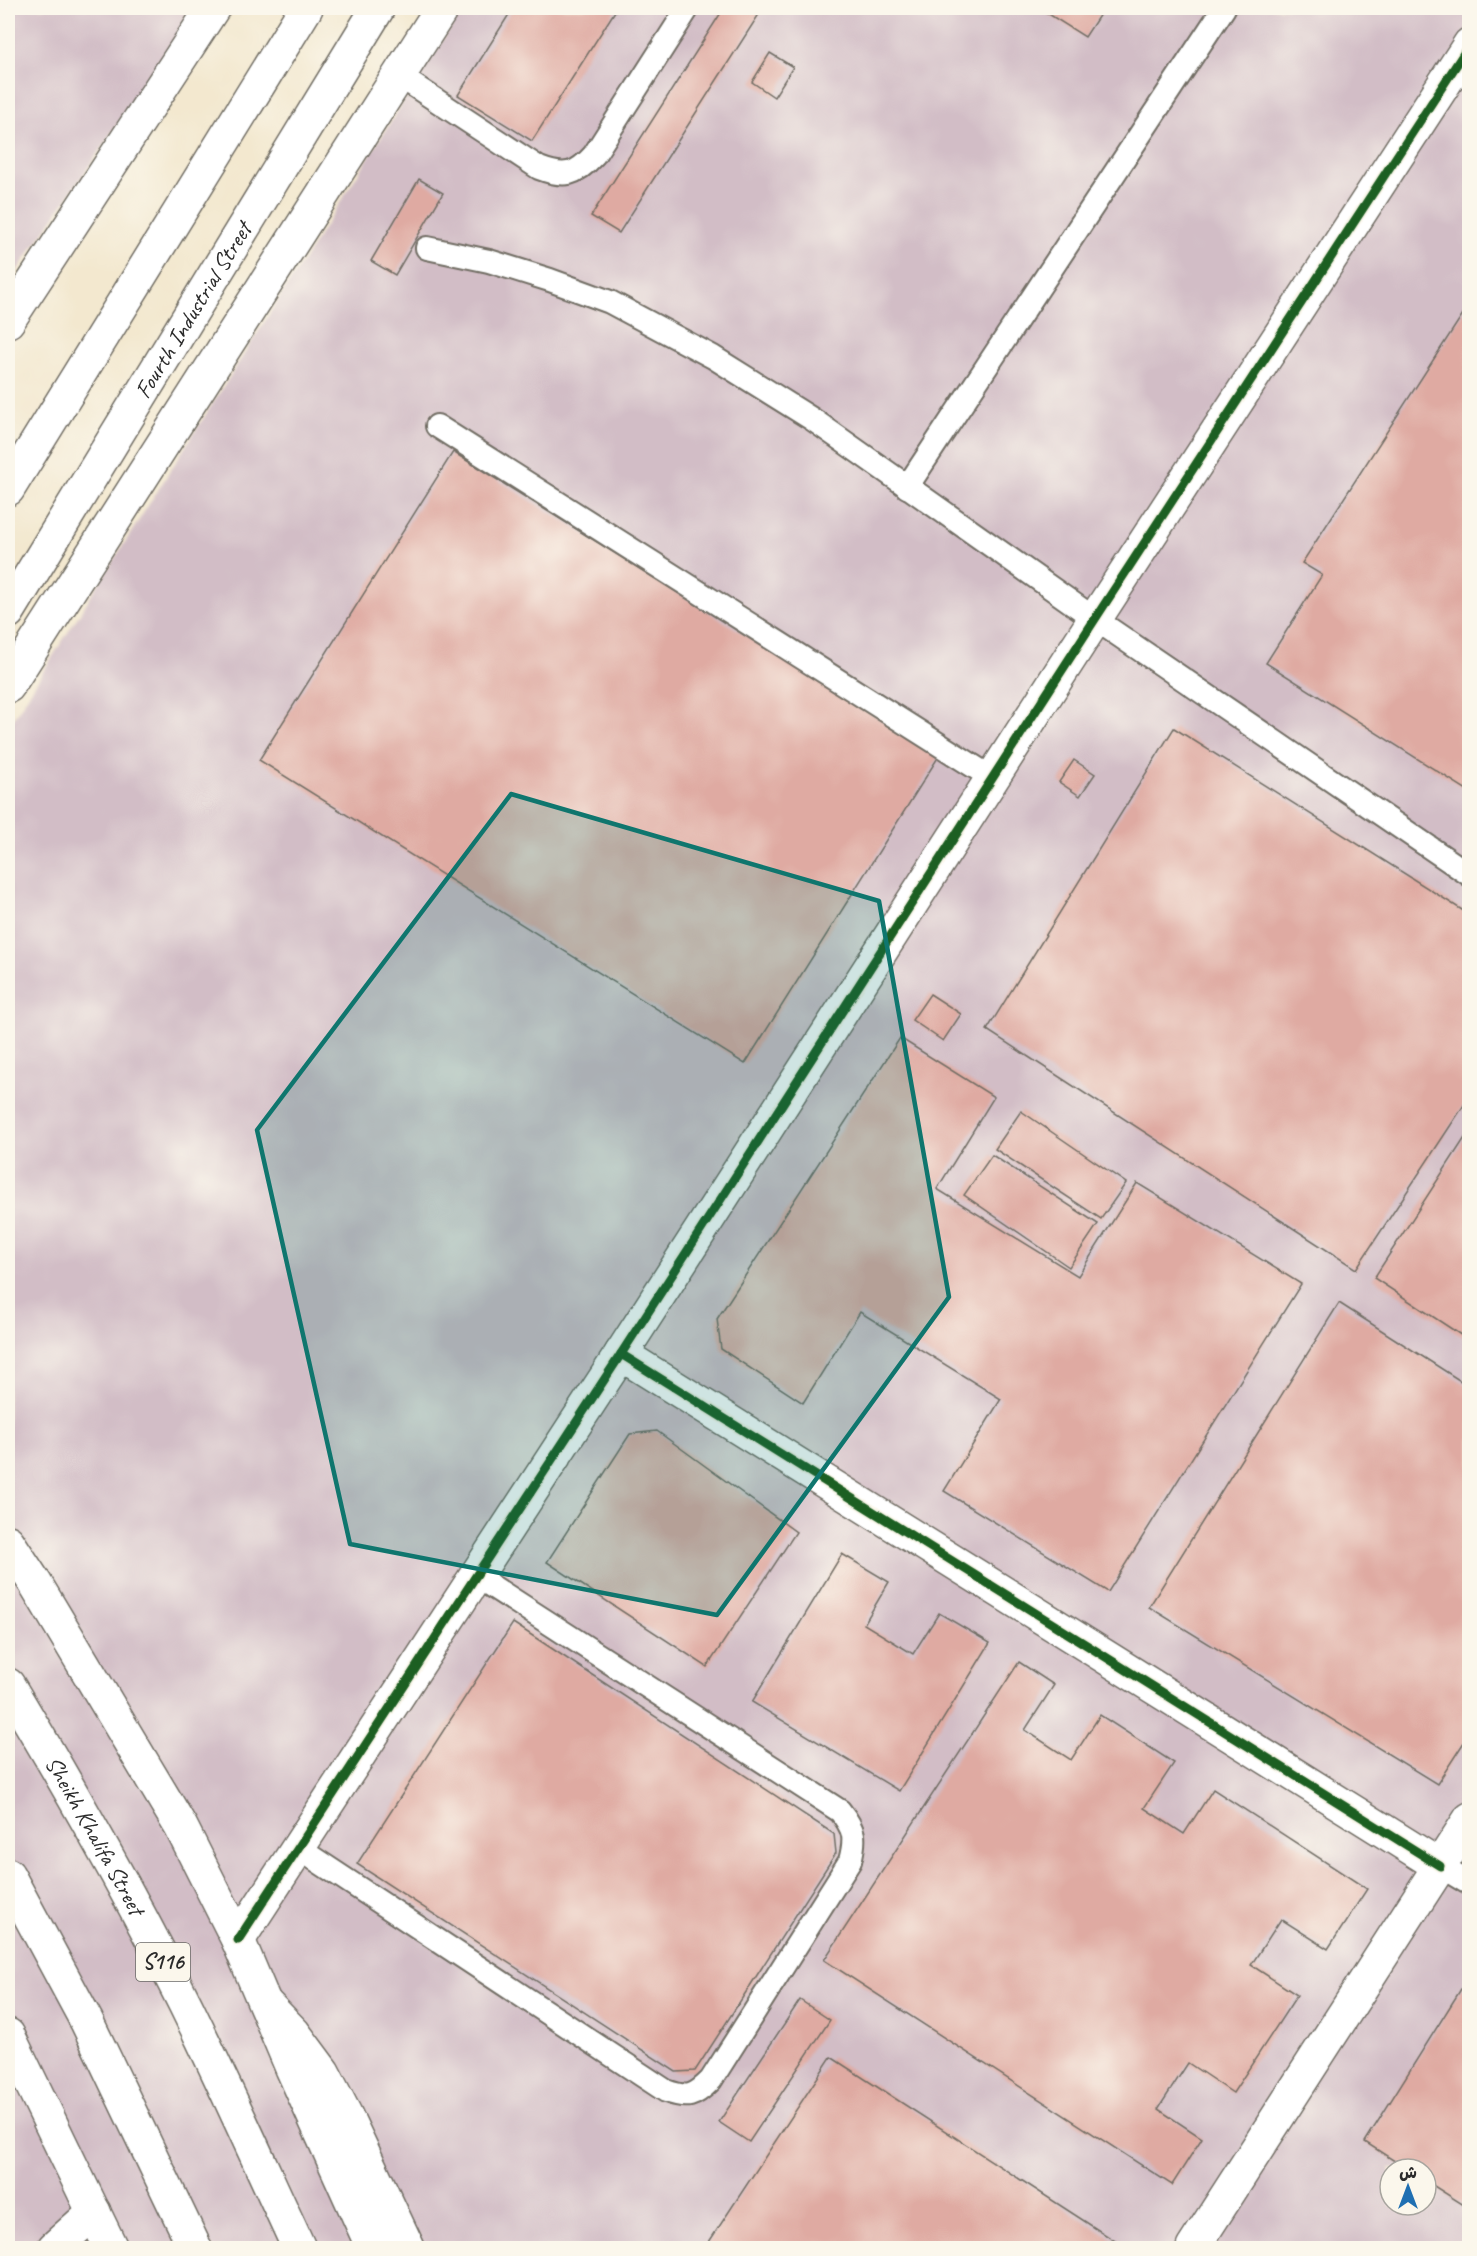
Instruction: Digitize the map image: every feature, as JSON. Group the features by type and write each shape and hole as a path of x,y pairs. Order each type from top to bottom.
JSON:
{"main road":[{"path":"8,321 213,8"},
{"path":"8,489 306,8"},
{"name":"Fourth Industrial Street","path":"8,612 378,8"},
{"path":"8,686 442,8"},
{"path":"238,1940 621,1354 1095,619 1470,44"},
{"path":"621,1354 1440,1866"},
{"path":"8,1542 35,1583 181,1827 238,1940 261,1998 374,2248"},
{"name":"Sheikh Khalifa Street","path":"8,1685 136,1908 202,2037 299,2248"},
{"path":"1193,2248 1470,1820"},
{"path":"8,1875 87,2022 195,2248"},
{"path":"261,1998 294,2033 323,2072 408,2248"},
{"path":"8,2035 111,2248"},
{"path":"54,2248 94,2212"}],"lane":[{"path":"398,75 539,168 553,174 569,174 583,167 594,155 688,8"},
{"path":"907,487 1224,8"},
{"path":"427,248 499,264 610,302 713,357 812,419 1095,619 1470,875"},
{"path":"436,426 992,778"},
{"path":"298,1848 666,2091 682,2097 698,2093 711,2080 850,1861 855,1843 851,1825 840,1811 476,1576"},
{"path":"1440,1866 1470,1884"}],"highlighted area":[{"path":"511,794 879,901 949,1297 717,1615 350,1544 257,1130"}],"shaded area":[{"path":"8,8 198,8 8,284"},
{"path":"463,8 1469,8 1469,2248 8,2248 8,727"}],"building":[{"path":"513,8 617,8 532,141 458,95"},
{"path":"724,8 763,8 619,233 591,216"},
{"path":"1039,8 1104,8 1085,37"},
{"path":"770,53 793,67 774,97 752,82"},
{"path":"419,179 443,193 395,275 371,261"},
{"path":"1470,303 1470,792 1266,663 1322,575 1302,563"},
{"path":"453,452 939,756 745,1064 259,760"},
{"path":"1174,728 1470,915 1470,1096 1356,1269 987,1030"},
{"path":"1074,760 1095,774 1080,796 1059,782"},
{"path":"930,994 961,1014 943,1041 912,1020"},
{"path":"900,1038 994,1097 937,1189 1078,1276 1137,1183 1301,1284 1108,1592 944,1491 1001,1399 860,1312 803,1403 721,1349 717,1319"},
{"path":"1021,1111 1126,1183 1101,1219 995,1149"},
{"path":"1470,1130 1470,1341 1374,1278"},
{"path":"992,1155 1098,1224 1069,1267 964,1195"},
{"path":"1339,1303 1470,1387 1470,1733 1437,1784 1149,1607"},
{"path":"657,1431 796,1532 707,1667 547,1562 630,1434"},
{"path":"842,1554 889,1582 864,1624 913,1654 939,1613 990,1643 899,1791 752,1702"},
{"path":"513,1623 834,1834 836,1853 695,2071 676,2072 357,1864"},
{"path":"1019,1662 1054,1685 1025,1730 1071,1760 1100,1715 1174,1763 1144,1808 1184,1834 1213,1789 1367,1889 1328,1949 1281,1919 1251,1965 1297,1995 1233,2093 1188,2063 1158,2109 1202,2138 1172,2185 824,1960"},
{"path":"1470,1988 1470,2209 1438,2189 1438,2157 1388,2157 1365,2142 1461,1989"},
{"path":"800,2000 830,2020 749,2142 719,2122"},
{"path":"831,2057 1126,2248 705,2248"}],"cycle path":[{"path":"238,1940 621,1354 1095,619 1470,44"},
{"path":"621,1354 1440,1866"}]}
